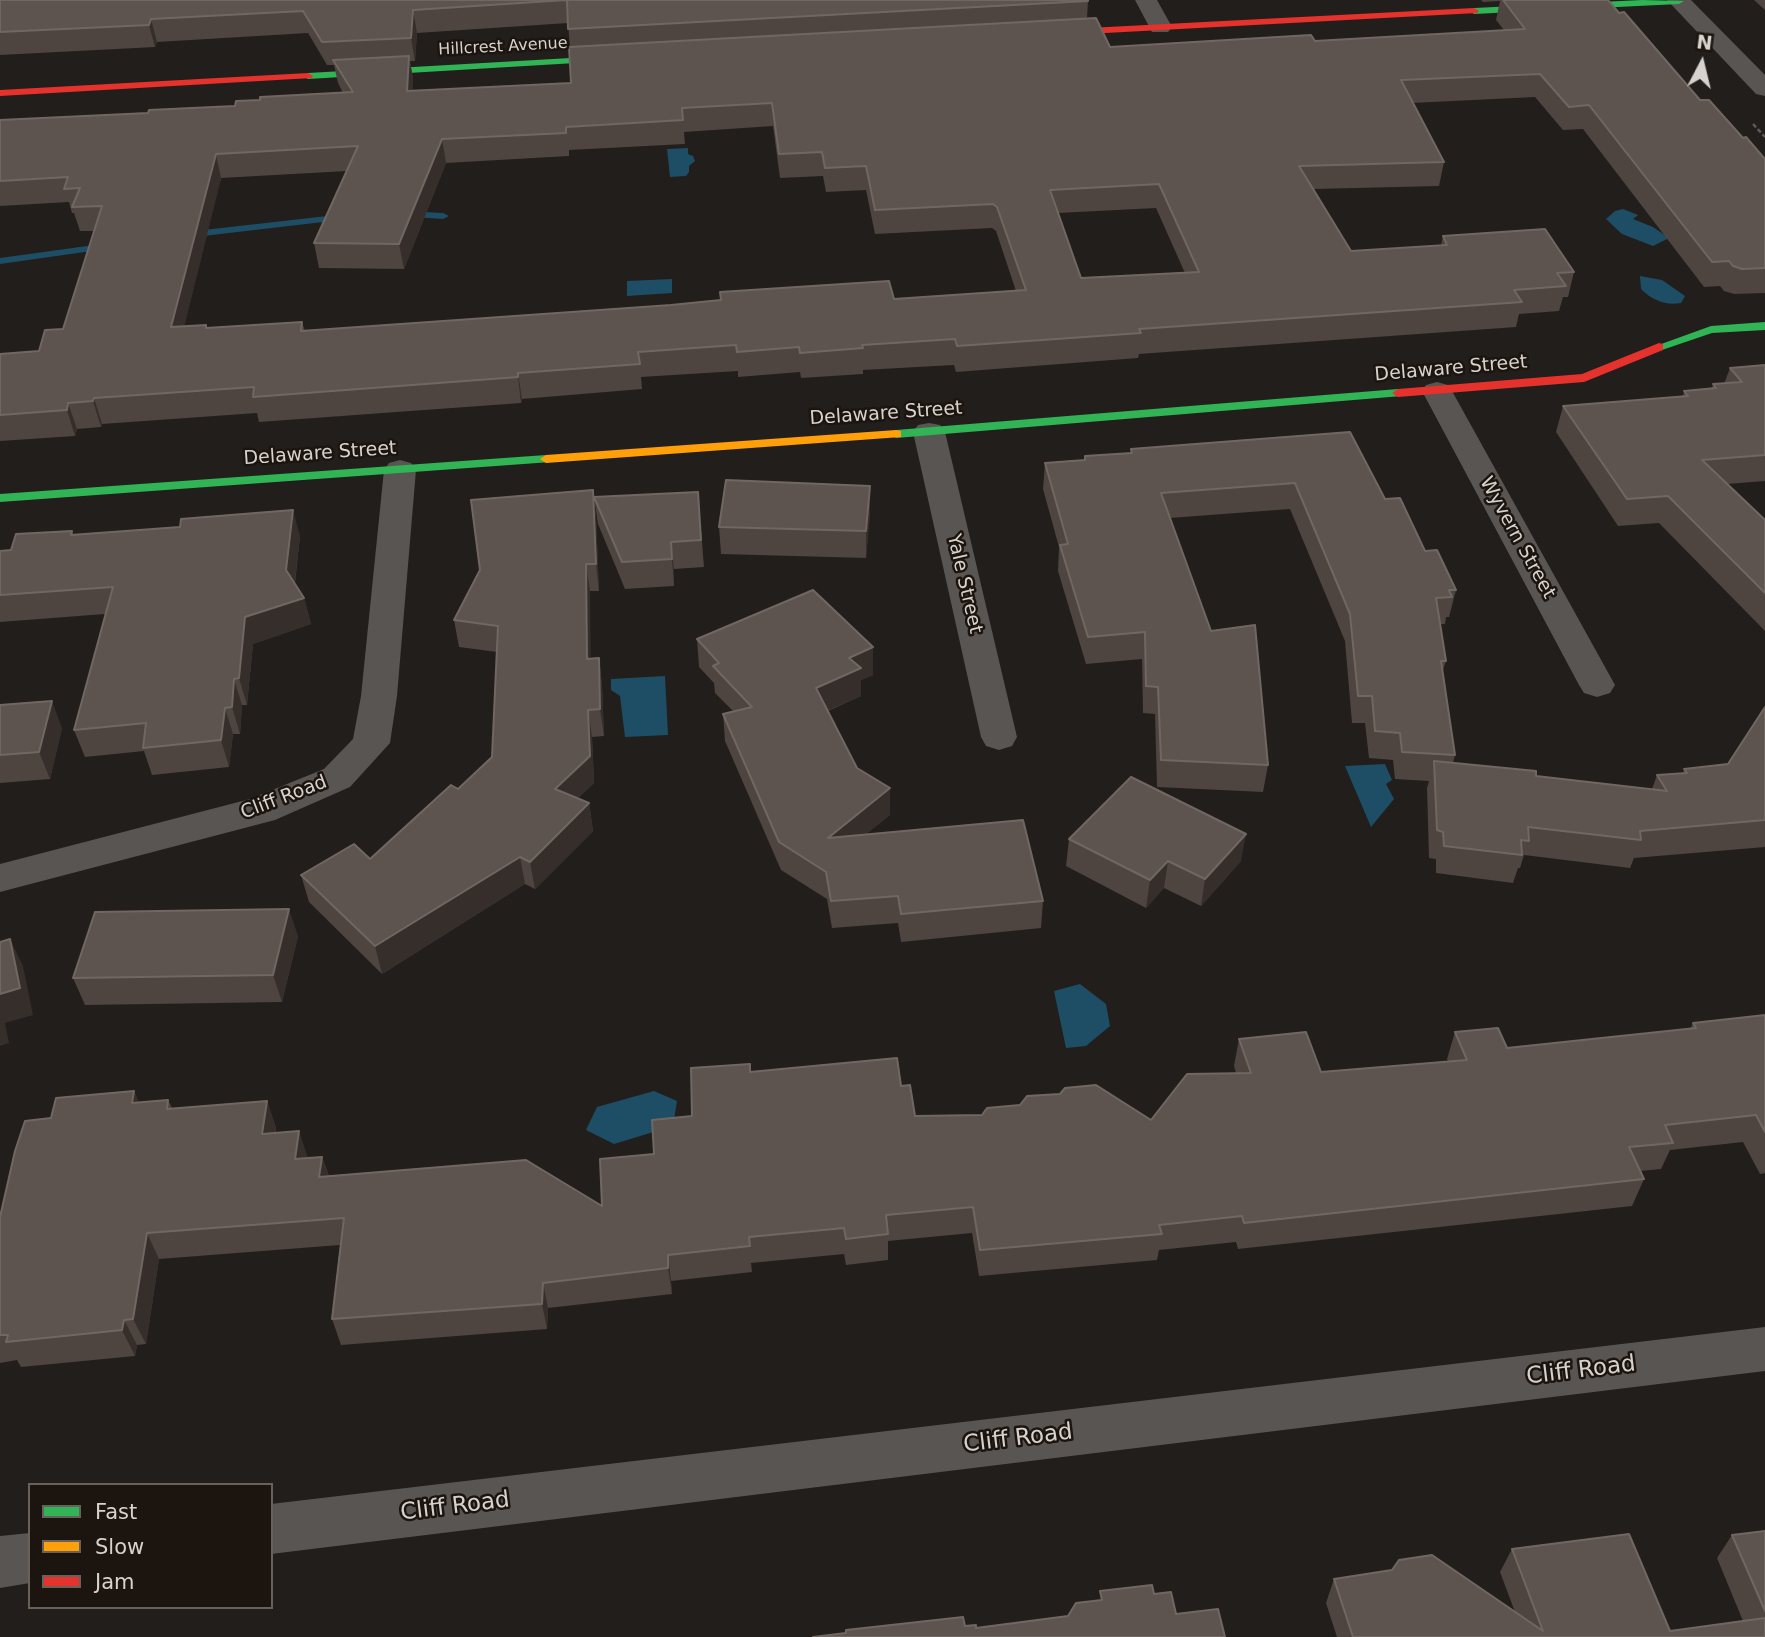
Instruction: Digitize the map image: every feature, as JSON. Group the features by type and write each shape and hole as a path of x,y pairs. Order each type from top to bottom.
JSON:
{"street":[{"path":"1146,0 1160,27"},
{"path":"1035,34 1679,1 1765,89"},
{"name":"Hillcrest Avenue","path":"0,93 644,57"},
{"name":"Delaware Street","path":"0,498 929,432 1584,378 1628,358 1710,330 1765,326"},
{"name":"Wyvern Street","path":"1437,391 1597,685"},
{"name":"Yale Street","path":"929,432 999,737"},
{"name":"Cliff Road","path":"0,878 261,810 337,778 371,743 379,696 400,470"},
{"name":"Cliff Road","path":"273,1529 1765,1349"},
{"path":"0,1562 28,1558"}],"water":[{"path":"688,148 688,154 693,156 695,161 689,166 689,172 686,176 670,177 667,149"},
{"path":"1623,209 1638,215 1633,219 1653,227 1669,238 1653,246 1622,234 1606,219 1615,211"},
{"path":"1640,276 1662,280 1685,296 1681,303 1675,304 1655,299 1641,289"},
{"path":"672,279 672,293 627,296 627,281"},
{"path":"665,676 668,735 625,737 620,696 611,690 611,679"},
{"path":"1385,764 1392,780 1386,784 1394,799 1371,827 1345,766"},
{"path":"1080,984 1106,1004 1110,1026 1086,1046 1066,1048 1054,991"},
{"path":"654,1091 677,1101 673,1126 614,1144 586,1130 597,1107"}],"building":[{"path":"0,0 567,0 413,10 411,38 322,42 303,11 151,19 149,25 0,32"},
{"path":"567,0 1088,0 1088,1 568,29"},
{"path":"1503,0 1608,0 1619,13 1624,12 1700,100 1709,100 1765,159 1765,268 1742,269 1733,266 1729,261 1712,262 1589,105 1569,107 1540,74 1401,80 1444,162 1299,166 1351,251 1447,245 1443,236 1545,229 1574,272 1557,273 1566,286 1514,290 1522,302 1139,329 1141,333 957,346 955,339 862,345 863,348 800,353 799,347 737,352 736,345 638,352 640,364 518,373 518,377 253,397 254,387 94,398 93,401 68,403 67,410 0,415 0,354 39,351 45,330 63,329 102,206 72,207 80,188 64,189 68,177 0,181 0,120 148,113 149,110 235,106 236,101 260,100 260,97 353,92 333,60 409,56 407,91 571,83 569,47 1096,18 1110,47 1311,35 1315,41 1525,29","holes":["772,103 779,154 822,152 825,168 866,166 875,210 993,204 997,207 1026,290 894,299 889,281 720,292 721,300 671,305 301,331 302,322 206,328 206,325 171,327 216,154 358,146 314,243 399,244 442,139 566,133 566,127 683,120 682,108","1159,184 1199,272 1081,278 1050,190"]},
{"path":"1765,365 1765,455 1702,460 1765,520 1765,593 1668,496 1627,499 1563,406 1688,396 1684,391 1716,388 1713,384 1742,382 1730,368"},
{"path":"1350,432 1385,499 1400,498 1425,551 1437,550 1456,590 1449,590 1452,597 1436,598 1446,661 1441,661 1455,755 1402,752 1400,733 1375,731 1372,696 1358,696 1350,614 1295,483 1161,493 1211,631 1255,625 1268,765 1161,760 1158,687 1146,686 1145,632 1088,637 1060,545 1068,544 1045,463 1085,460 1085,456 1132,453 1131,449"},
{"path":"726,480 870,486 866,531 719,527"},
{"path":"593,490 596,564 586,564 587,659 599,658 600,709 588,710 590,756 555,789 589,803 530,862 520,857 375,946 301,875 354,844 370,859 451,785 458,789 492,757 498,626 454,620 480,570 471,500"},
{"path":"698,492 701,540 671,542 672,559 622,562 594,497"},
{"path":"293,510 286,570 304,598 245,617 239,678 234,679 232,707 225,708 221,740 143,748 146,723 74,730 113,587 0,595 0,551 11,550 16,534 72,531 71,535 180,527 181,519"},
{"path":"813,590 873,647 849,658 861,668 816,688 857,768 890,788 828,838 1023,820 1043,901 901,914 898,896 831,901 826,872 779,842 723,714 752,707 713,666 719,663 697,639"},
{"path":"52,701 39,752 0,755 0,705"},
{"path":"1765,707 1765,820 1640,831 1641,840 1528,827 1529,841 1521,840 1522,855 1444,846 1443,832 1437,830 1434,761 1536,771 1536,776 1667,791 1657,775 1687,773 1684,769 1728,764"},
{"path":"1131,777 1246,834 1205,879 1168,861 1150,880 1069,839"},
{"path":"289,909 273,975 73,978 95,912"},
{"path":"10,939 20,988 0,994 0,942"},
{"path":"1765,1015 1765,1132 1756,1115 1665,1125 1673,1143 1629,1147 1644,1179 1244,1223 1242,1216 1159,1225 1162,1234 980,1250 973,1207 886,1215 888,1234 846,1239 844,1228 749,1237 750,1246 668,1255 668,1268 543,1283 542,1304 332,1319 344,1218 147,1233 133,1319 124,1320 122,1330 6,1342 8,1335 0,1335 0,1217 15,1151 25,1121 51,1118 56,1098 134,1091 132,1103 168,1100 167,1109 267,1101 262,1134 299,1131 295,1159 322,1157 319,1177 526,1160 602,1206 600,1159 654,1154 652,1120 692,1116 691,1068 750,1064 750,1072 897,1058 901,1086 910,1085 915,1116 982,1115 987,1108 1020,1105 1027,1096 1060,1094 1065,1088 1096,1085 1151,1120 1187,1074 1251,1073 1239,1039 1306,1032 1321,1072 1467,1060 1455,1032 1498,1028 1507,1048 1696,1028 1693,1023"},
{"path":"1765,1531 1765,1611 1732,1535"},
{"path":"1629,1534 1670,1631 1765,1618 1765,1637 1353,1637 1334,1579 1392,1570 1399,1560 1432,1555 1543,1631 1512,1549"},
{"path":"1152,1585 1154,1594 1171,1592 1176,1614 1218,1609 1225,1637 813,1637 846,1633 846,1630 963,1617 965,1626 976,1625 976,1628 1068,1616 1076,1603 1102,1600 1100,1591"}],"waterway":[{"path":"405,214 443,216"},
{"path":"186,235 345,217"},
{"path":"0,261 109,246"}],"traffic: fast":[{"path":"1474,11 1679,1"},
{"path":"308,76 623,58"},
{"path":"1659,347 1711,330 1765,326"},
{"path":"896,434 1398,393"},
{"path":"0,498 546,459"}],"traffic: slow":[{"path":"546,459 896,434"}],"traffic: jam":[{"path":"1050,33 1474,11"},
{"path":"0,93 308,76"},
{"path":"1398,393 1584,378 1659,347"}]}
